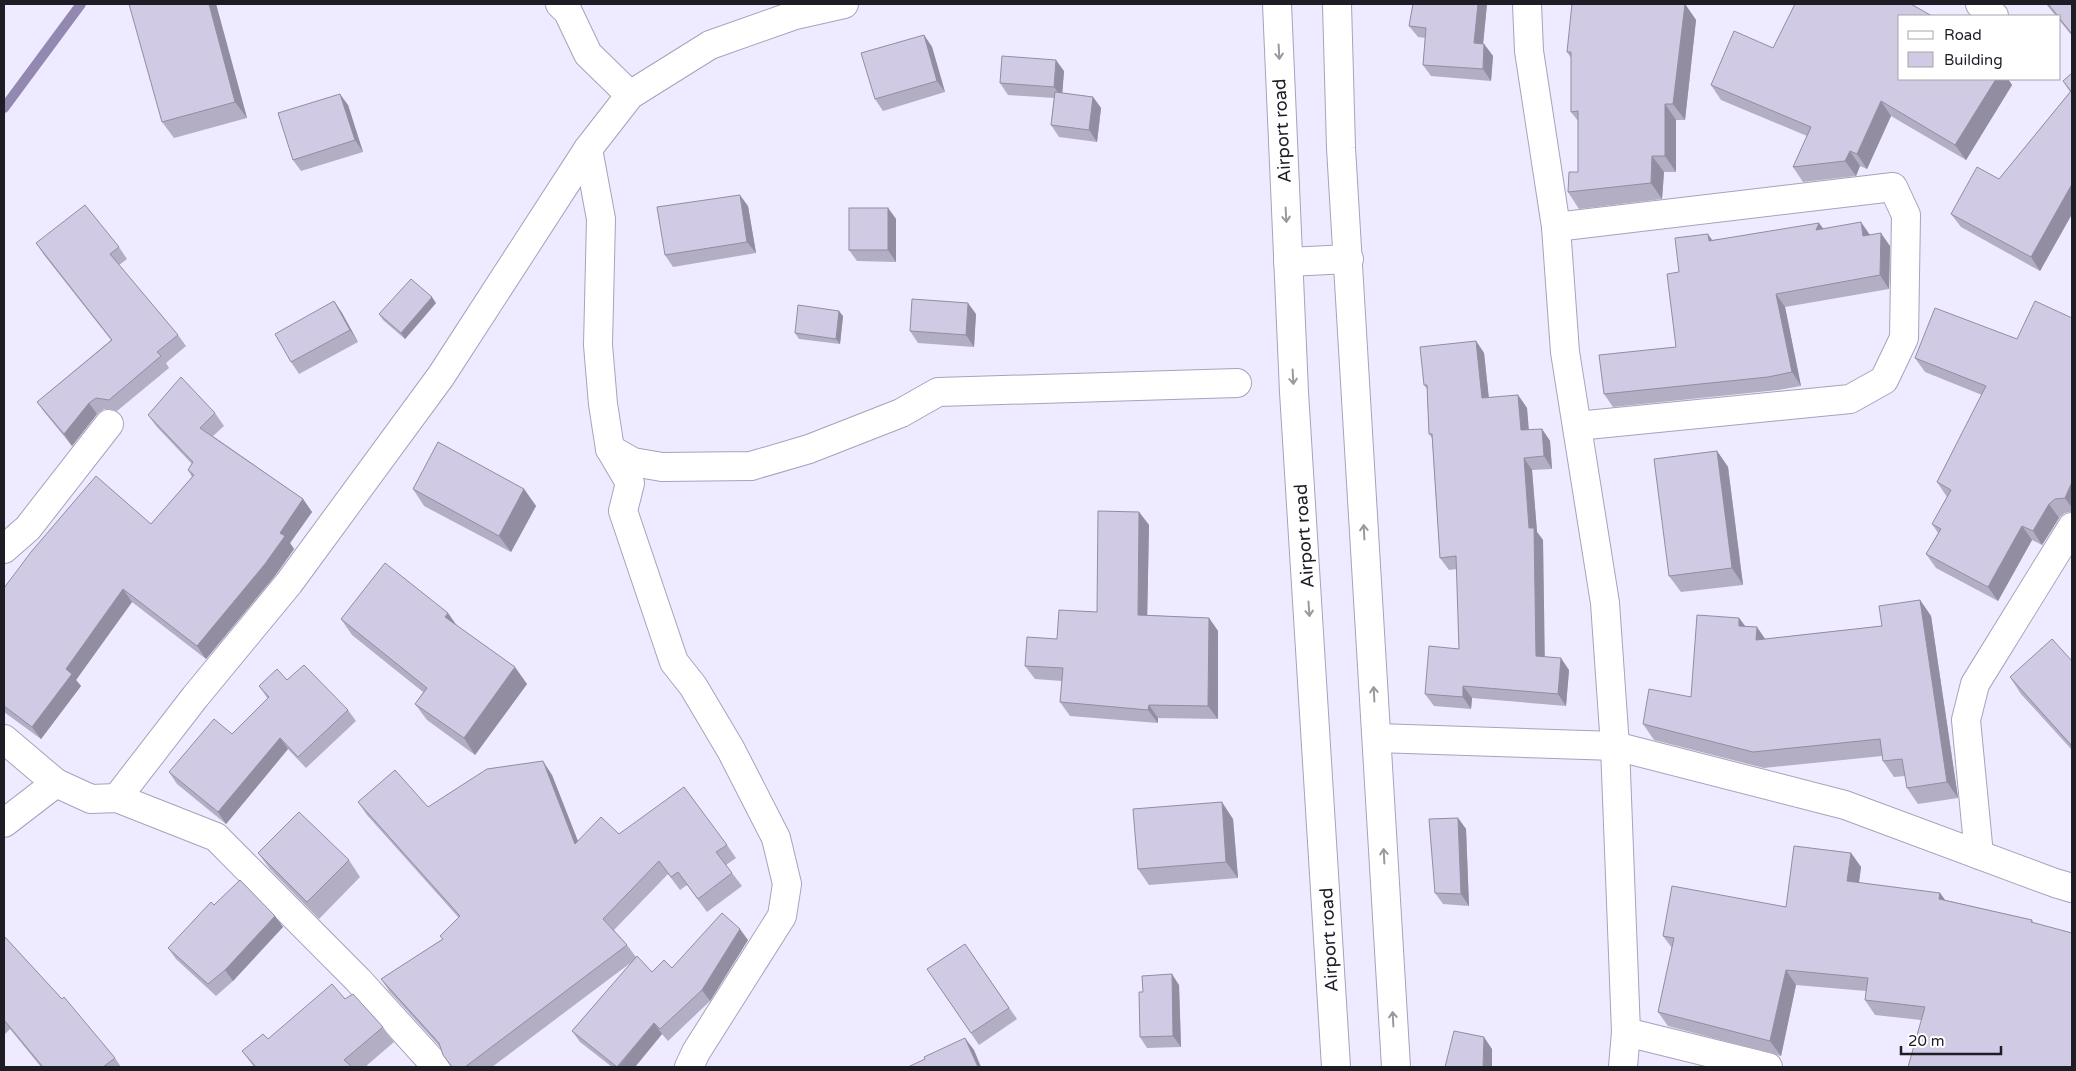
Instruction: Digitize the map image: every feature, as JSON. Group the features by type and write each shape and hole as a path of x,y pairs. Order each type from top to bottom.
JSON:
{"street":[{"path":"560,4 568,12 588,54 630,95"},
{"path":"117,798 195,697 289,583 441,376 588,149 630,95 710,45 795,15 844,4"},
{"name":"Airport road","path":"1277,4 1294,392 1336,1067"},
{"path":"1337,4 1341,148 1396,1067"},
{"path":"1527,4 1529,51 1556,227 1564,352 1606,603 1615,746 1626,1032 1623,1067"},
{"path":"1980,4 1993,15"},
{"path":"588,149 601,219 598,345 610,449 630,484 623,511 674,662 693,686 731,750 776,838 787,884 782,916 696,1052 689,1067"},
{"path":"1556,227 1893,187 1906,215 1904,338 1884,380 1850,399 1577,426"},
{"path":"1288,262 1349,259"},
{"path":"610,449 633,462 662,467 751,466 809,449 900,413 938,392 1237,382"},
{"path":"4,550 28,528 109,424"},
{"path":"1979,855 1966,720 1975,684 2072,528"},
{"path":"1376,738 1615,746 1845,805 2072,888"},
{"path":"4,739 56,783 91,799 117,798 216,837 358,980 437,1067"},
{"path":"4,823 56,783"},
{"path":"1626,1032 1768,1067"}],"building":[{"path":"129,4 209,4 235,102 162,122"},
{"path":"1413,4 1478,4 1474,43 1484,44 1483,69 1423,65 1426,28 1409,26"},
{"path":"1572,4 1685,4 1673,104 1665,104 1665,156 1652,156 1651,183 1568,192 1569,172 1578,172 1578,111 1571,112 1571,52 1567,52"},
{"path":"1795,4 1911,4 1930,15 1898,15 1898,80 1995,80 1955,145 1881,101 1857,154 1850,151 1845,161 1793,167 1811,127 1711,85 1734,31 1773,48"},
{"path":"2048,4 2072,4 2072,34 2061,20 2061,15 2057,15"},
{"path":"924,35 937,81 875,99 861,53"},
{"path":"1002,56 1056,60 1054,87 1000,83"},
{"path":"2072,73 2072,184 2031,257 1951,214 1977,167 1999,179 2071,91 2063,81"},
{"path":"1055,92 1093,97 1089,130 1051,125"},
{"path":"340,94 355,140 293,160 278,113"},
{"path":"740,195 747,242 665,255 657,207"},
{"path":"85,205 119,247 110,254 178,335 157,352 161,356 109,400 96,398 89,403 64,434 37,402 112,340 36,243"},
{"path":"849,208 888,208 888,250 849,250"},
{"path":"1861,222 1863,236 1881,233 1880,275 1776,294 1792,372 1768,377 1604,394 1599,355 1676,347 1667,274 1679,272 1675,238 1708,234 1709,241 1819,223 1816,230"},
{"path":"411,279 432,297 401,333 379,314"},
{"path":"912,299 968,303 966,335 910,331"},
{"path":"334,301 350,330 291,362 275,334"},
{"path":"2035,301 2072,318 2072,482 2065,498 2055,499 2049,504 2033,531 2022,526 1988,587 1926,554 1941,529 1932,524 1951,490 1937,482 1986,386 1915,358 1935,308 2017,339"},
{"path":"798,305 839,311 836,339 795,333"},
{"path":"1476,341 1482,398 1518,395 1521,430 1542,429 1544,456 1524,458 1529,528 1534,528 1536,656 1561,658 1558,694 1463,686 1463,697 1425,694 1429,646 1459,649 1456,556 1440,558 1432,434 1429,434 1427,385 1424,385 1420,347"},
{"path":"181,377 215,413 200,428 303,499 280,533 285,536 265,564 197,646 123,589 66,669 72,674 32,727 4,706 4,588 31,552 96,476 151,524 194,475 188,470 193,462 148,415"},
{"path":"438,442 524,489 499,536 413,489"},
{"path":"1717,451 1732,568 1669,576 1654,459"},
{"path":"1098,511 1139,512 1138,615 1209,618 1208,706 1149,705 1148,710 1060,702 1063,668 1025,666 1027,637 1057,639 1059,610 1097,612"},
{"path":"385,563 448,613 445,617 515,667 464,738 415,704 427,688 341,619"},
{"path":"1920,600 1947,782 1907,788 1902,759 1883,761 1880,739 1753,752 1643,724 1649,689 1691,697 1697,615 1739,618 1739,626 1757,627 1756,640 1882,626 1879,606"},
{"path":"2052,639 2072,661 2072,746 2010,677"},
{"path":"304,665 348,710 298,757 280,738 218,812 169,772 214,719 232,734 269,697 259,686 277,669 287,680"},
{"path":"543,761 575,844 601,817 619,834 684,787 727,845 716,852 732,873 698,899 678,872 671,877 659,861 603,919 627,945 465,1067 452,1067 443,1055 439,1043 381,979 443,939 440,936 460,916 358,802 395,770 428,807 487,769"},
{"path":"1222,802 1226,862 1138,869 1133,809"},
{"path":"299,812 349,860 307,902 258,853"},
{"path":"1458,818 1461,894 1435,893 1429,819"},
{"path":"1794,846 1851,853 1847,881 1940,893 1939,899 2032,920 2031,922 2072,933 2072,1067 1908,1067 1925,1007 1865,1000 1868,978 1786,970 1770,1041 1658,1012 1674,938 1663,936 1672,886 1786,907"},
{"path":"240,880 275,916 225,970 208,984 168,948 211,902 214,905"},
{"path":"722,913 740,929 702,990 660,1029 654,1023 617,1067 572,1031 637,956 652,972 664,960 672,968"},
{"path":"4,936 62,999 64,997 115,1058 103,1067 43,1067 4,1020"},
{"path":"965,944 1009,1008 971,1033 927,969"},
{"path":"1172,974 1173,1036 1140,1037 1139,992 1143,992 1142,976"},
{"path":"332,984 345,999 353,994 383,1027 344,1060 352,1067 256,1067 242,1051 263,1034 268,1039"},
{"path":"1454,1031 1484,1037 1483,1067 1445,1067"},
{"path":"965,1038 978,1067 908,1067 925,1059 924,1057"}],"waterway":[{"path":"4,108 81,4"}]}
